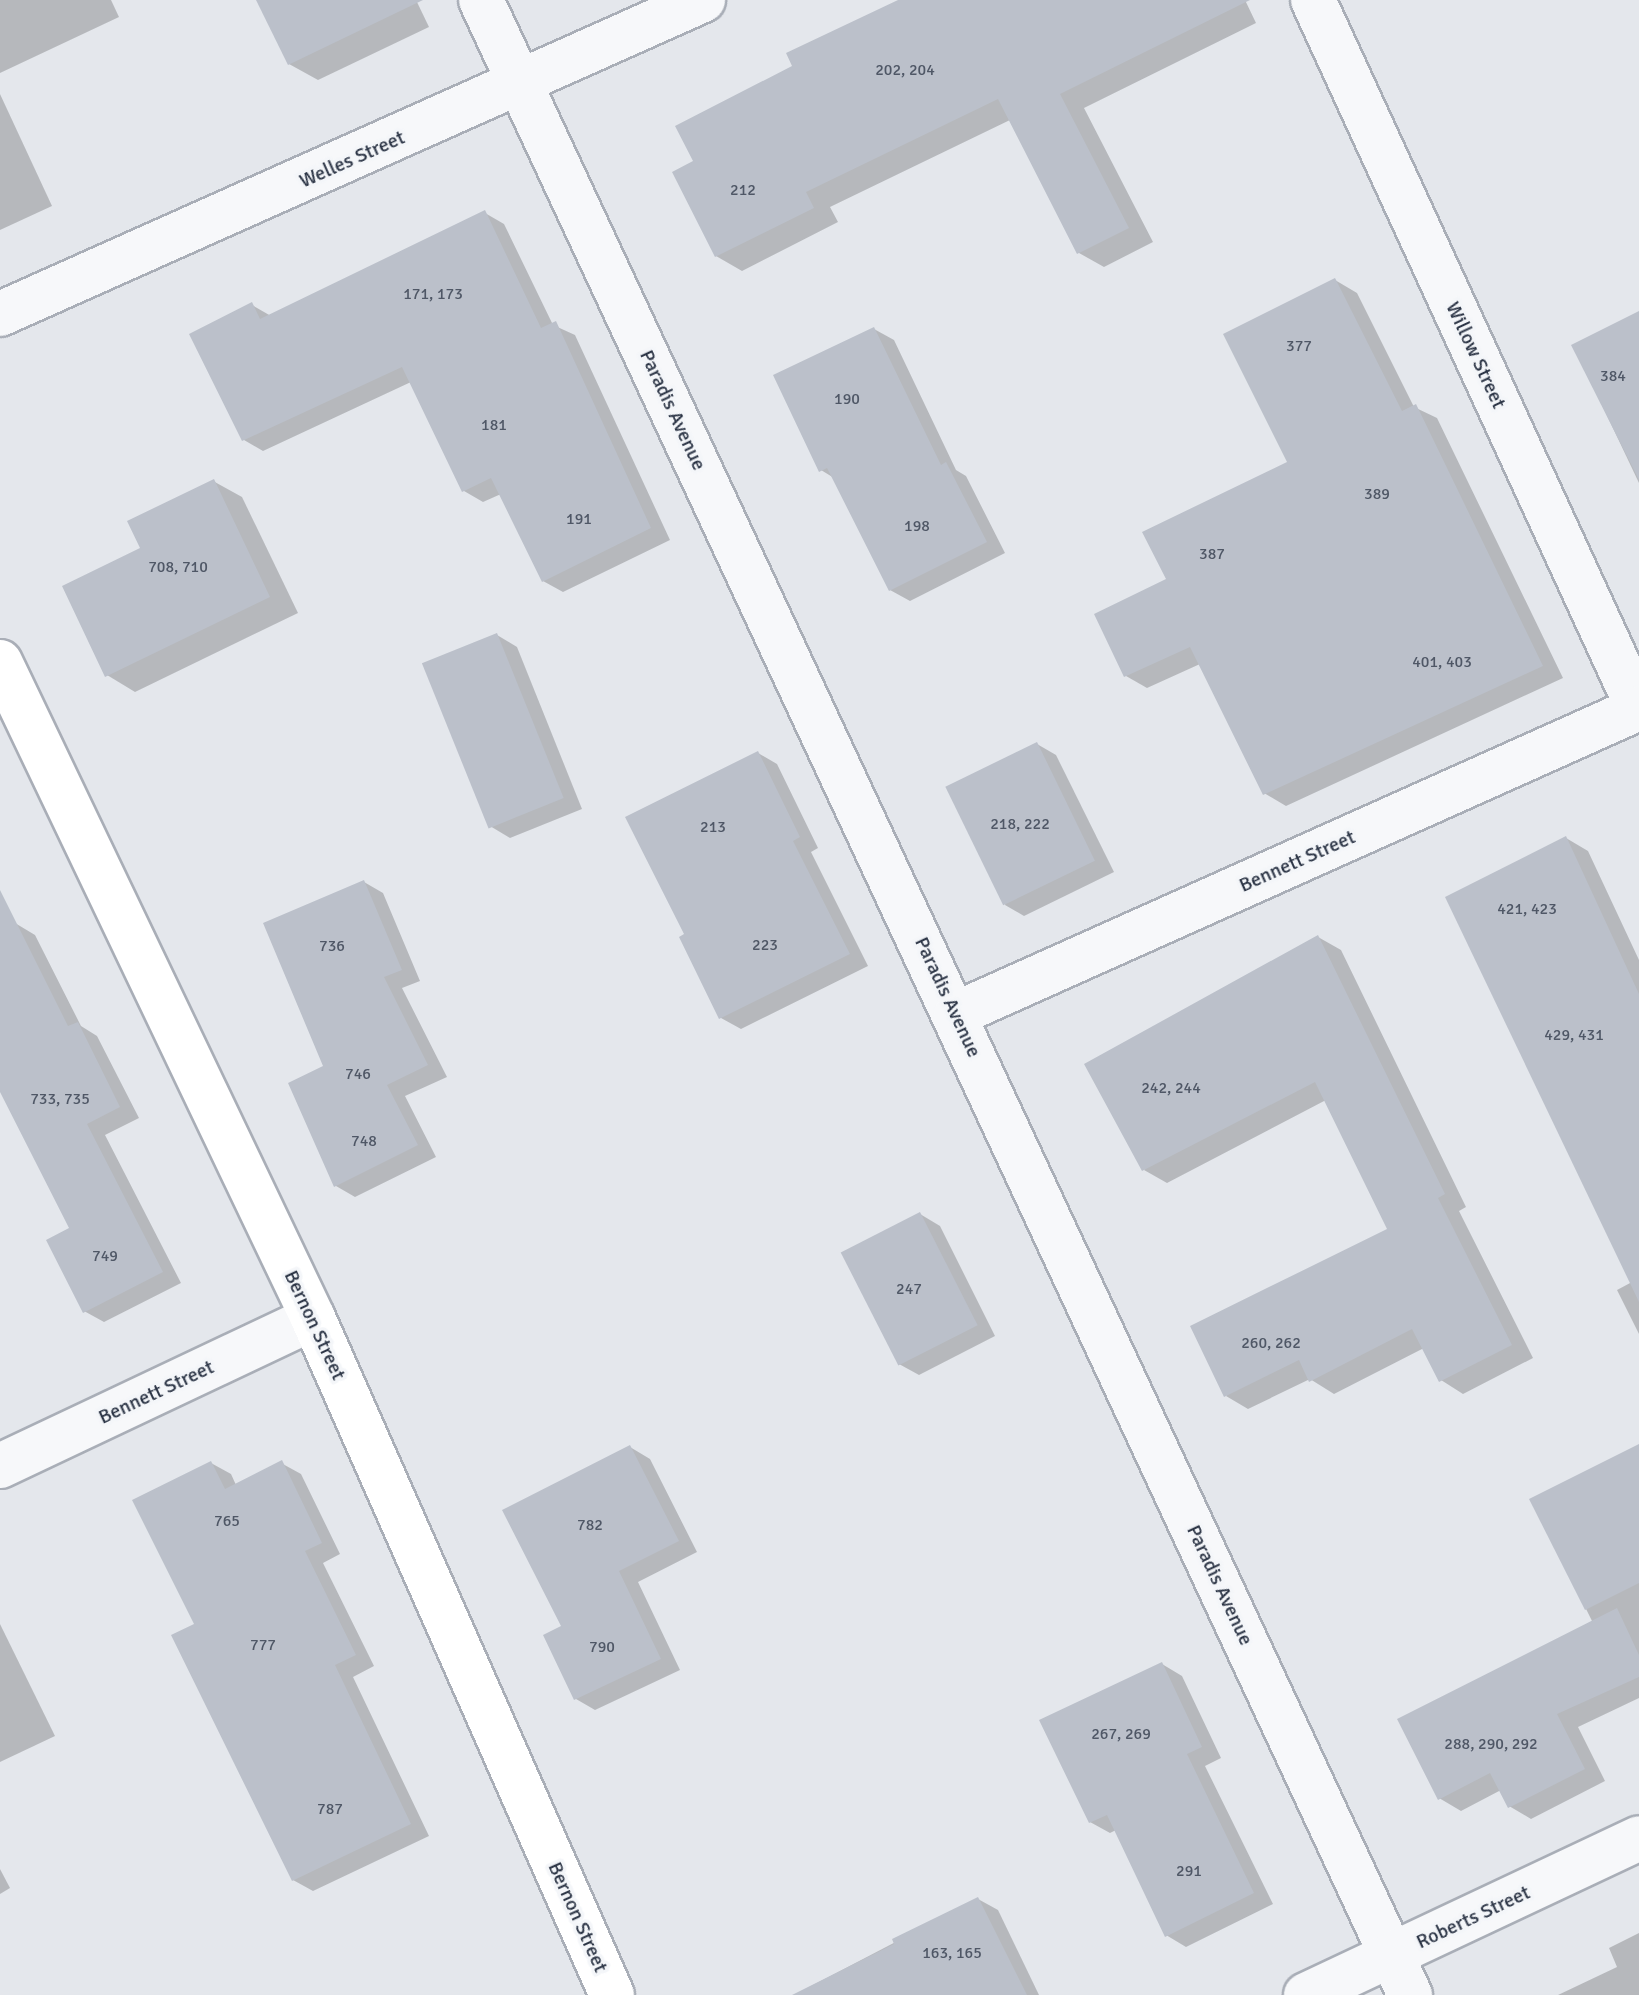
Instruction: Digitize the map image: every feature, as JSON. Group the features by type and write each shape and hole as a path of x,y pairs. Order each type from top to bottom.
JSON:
{"street":[{"name":"Paradis Avenue","path":"481,0 956,1014 1410,1995"},
{"name":"Welles Street","path":"0,314 520,86 703,0"},
{"name":"Willow Street","path":"1313,0 1639,709"},
{"name":"Bernon Street","path":"0,662 313,1318 612,1995"},
{"name":"Bennett Street","path":"956,1014 1639,709"},
{"name":"Bennett Street","path":"0,1466 313,1318"},
{"name":"Roberts Street","path":"1306,1995 1639,1838"}],"building":[{"path":"256,0 423,0 288,65"},
{"path":"898,0 1250,0 1060,94 1129,228 1077,254 998,99 806,192 814,208 715,257 672,172 693,161 675,126 792,66 786,53"},
{"path":"485,210 541,328 556,321 651,528 542,582 491,478 462,492 402,367 242,441 189,334 252,302 260,319"},
{"path":"1335,278 1402,411 1416,404 1543,666 1263,795 1190,647 1124,677 1094,614 1166,579 1142,532 1287,462 1223,334"},
{"path":"1639,311 1639,480 1571,345"},
{"path":"874,327 941,465 946,462 987,542 889,591 827,468 819,472 773,375"},
{"path":"214,479 270,597 105,677 62,586 140,548 127,521"},
{"path":"497,633 564,798 489,828 422,663"},
{"path":"1037,742 1095,861 1003,905 945,787"},
{"path":"758,751 800,837 793,841 850,954 719,1019 679,937 684,934 625,817"},
{"path":"1566,836 1639,994 1639,1302 1445,897"},
{"path":"364,880 402,970 384,977 428,1065 387,1085 418,1145 334,1187 288,1083 323,1066 263,923"},
{"path":"0,890 68,1026 78,1022 120,1107 87,1124 163,1272 83,1313 46,1240 69,1228 0,1092"},
{"path":"1318,935 1445,1194 1438,1198 1512,1345 1439,1382 1412,1329 1309,1382 1299,1360 1224,1397 1190,1326 1387,1229 1315,1082 1142,1171 1084,1064"},
{"path":"920,1212 978,1325 898,1366 841,1252"},
{"path":"1639,1444 1639,1583 1585,1610 1529,1499"},
{"path":"630,1445 679,1541 619,1571 661,1659 574,1700 543,1635 561,1626 502,1510"},
{"path":"282,1460 322,1543 305,1551 356,1655 335,1665 411,1824 292,1881 171,1635 194,1624 132,1500 211,1461 225,1489"},
{"path":"1617,1608 1639,1655 1639,1677 1557,1714 1585,1769 1508,1808 1490,1773 1438,1800 1397,1719"},
{"path":"1162,1662 1202,1747 1187,1754 1254,1893 1165,1937 1107,1815 1089,1823 1039,1720"},
{"path":"978,1897 1027,1995 792,1995 894,1944 892,1939"}]}
